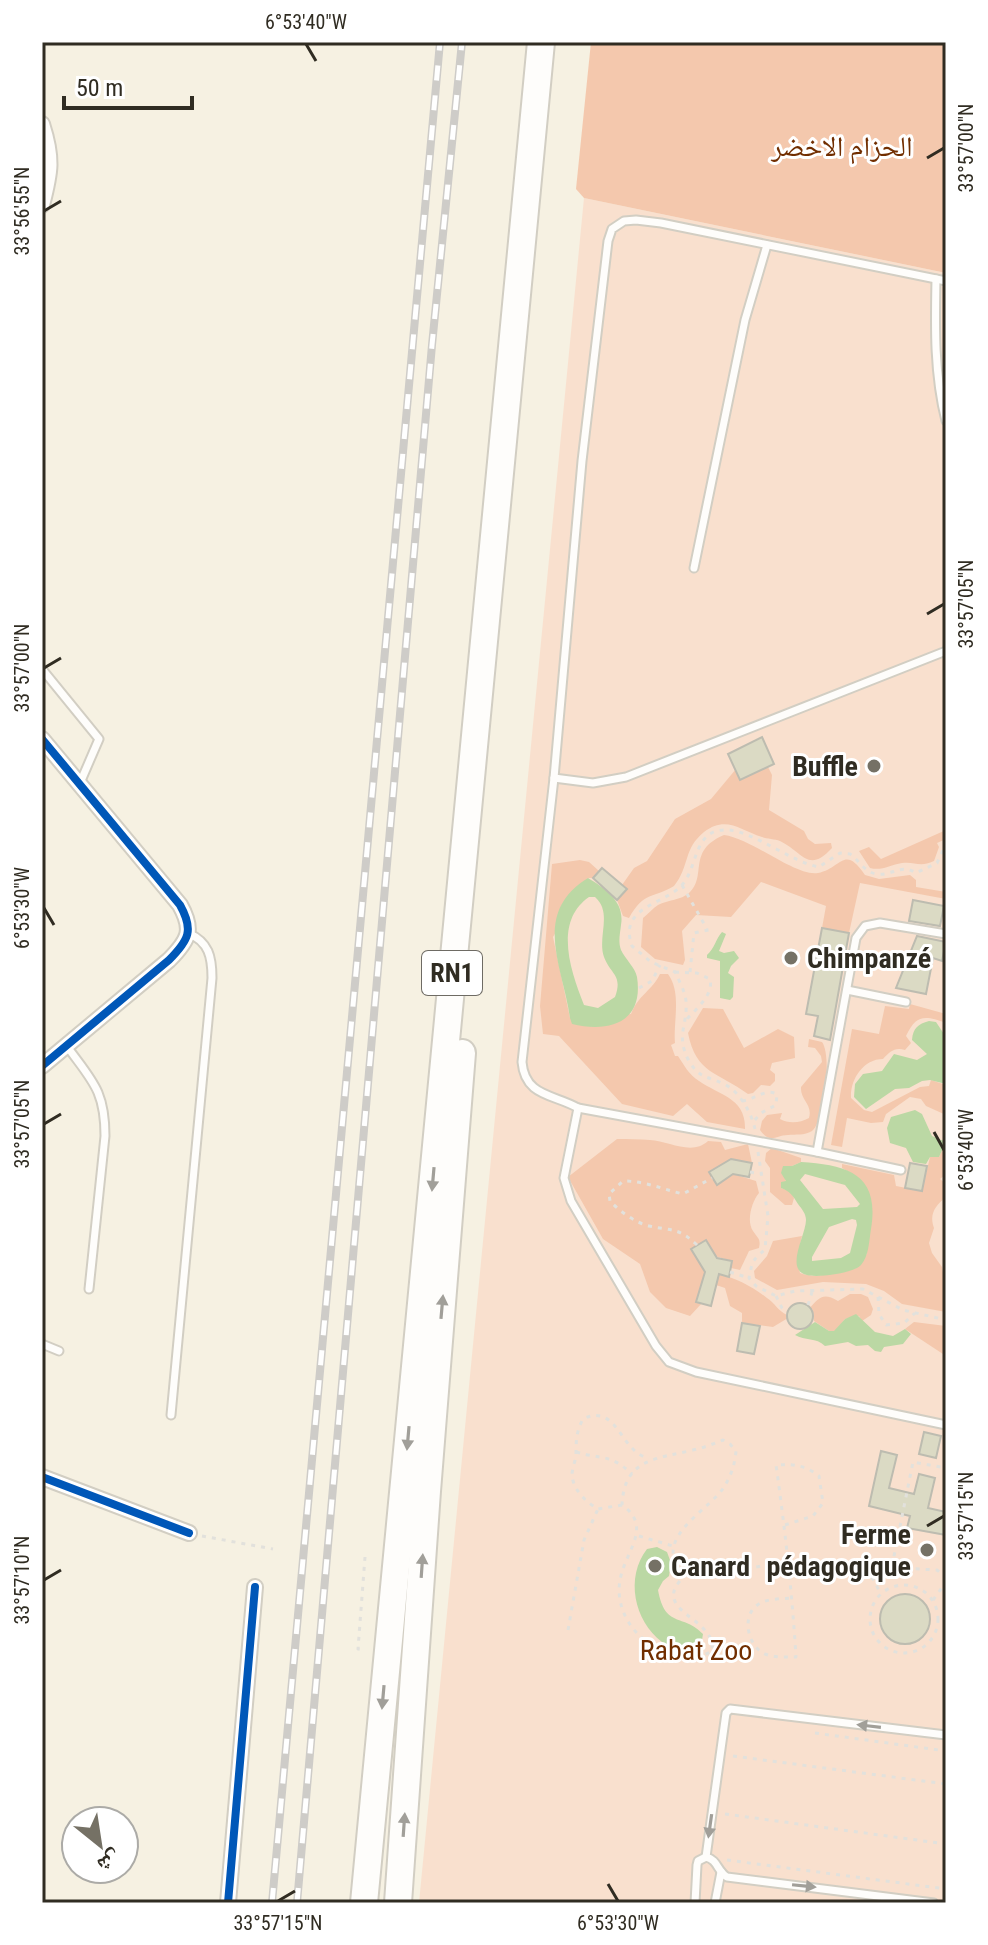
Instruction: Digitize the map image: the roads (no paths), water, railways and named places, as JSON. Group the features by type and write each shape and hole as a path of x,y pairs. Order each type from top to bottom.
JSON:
{"highway":[{"name":"RN1","path":"364,1903 541,42"},
{"name":"RN1","path":"398,1903 428,1475 475,902 558,42"},
{"path":"372,1815 377,1836 382,1903"}],"street":[{"path":"42,124 50,150 51,169 42,205"},
{"path":"42,739 180,905 188,920 187,940 169,960 42,1066"},
{"path":"42,1477 189,1533"},
{"path":"228,1903 255,1587"}],"lane":[{"path":"901,1170 578,1108 534,1090 526,1079 522,1062 554,778 582,461 608,241 612,229 624,221 636,220 946,281"},
{"path":"694,568 745,320 767,245"},
{"path":"936,279 935,336 939,391 946,421"},
{"path":"554,778 593,783 626,777 946,651"},
{"path":"42,669 99,739 79,784"},
{"path":"817,1152 856,938 865,926 880,923 946,934"},
{"path":"171,1415 212,978 212,959 206,946 188,933"},
{"path":"847,990 906,1002"},
{"path":"66,1045 95,1086 105,1111 89,1289"},
{"path":"578,1108 564,1178 571,1201 649,1335 669,1362 696,1372 946,1425"},
{"path":"42,1344 59,1351"},
{"path":"695,1903 726,1713 730,1709 946,1735"},
{"path":"702,1859 716,1862 724,1875 715,1903"},
{"path":"724,1875 934,1903"}],"railway":[{"path":"272,1903 440,42"},
{"path":"297,1903 432,345 462,42"}],"place":[{"name":"Buffle","path":"874,766"},
{"name":"Chimpanzé","path":"791,958"},
{"name":"Ferme pédagogique","path":"927,1550"},
{"name":"Canard","path":"655,1566"}],"park label":[{"name":"الحزام الاخضر","path":"842,146"},
{"name":"Rabat Zoo","path":"696,1650"}]}
